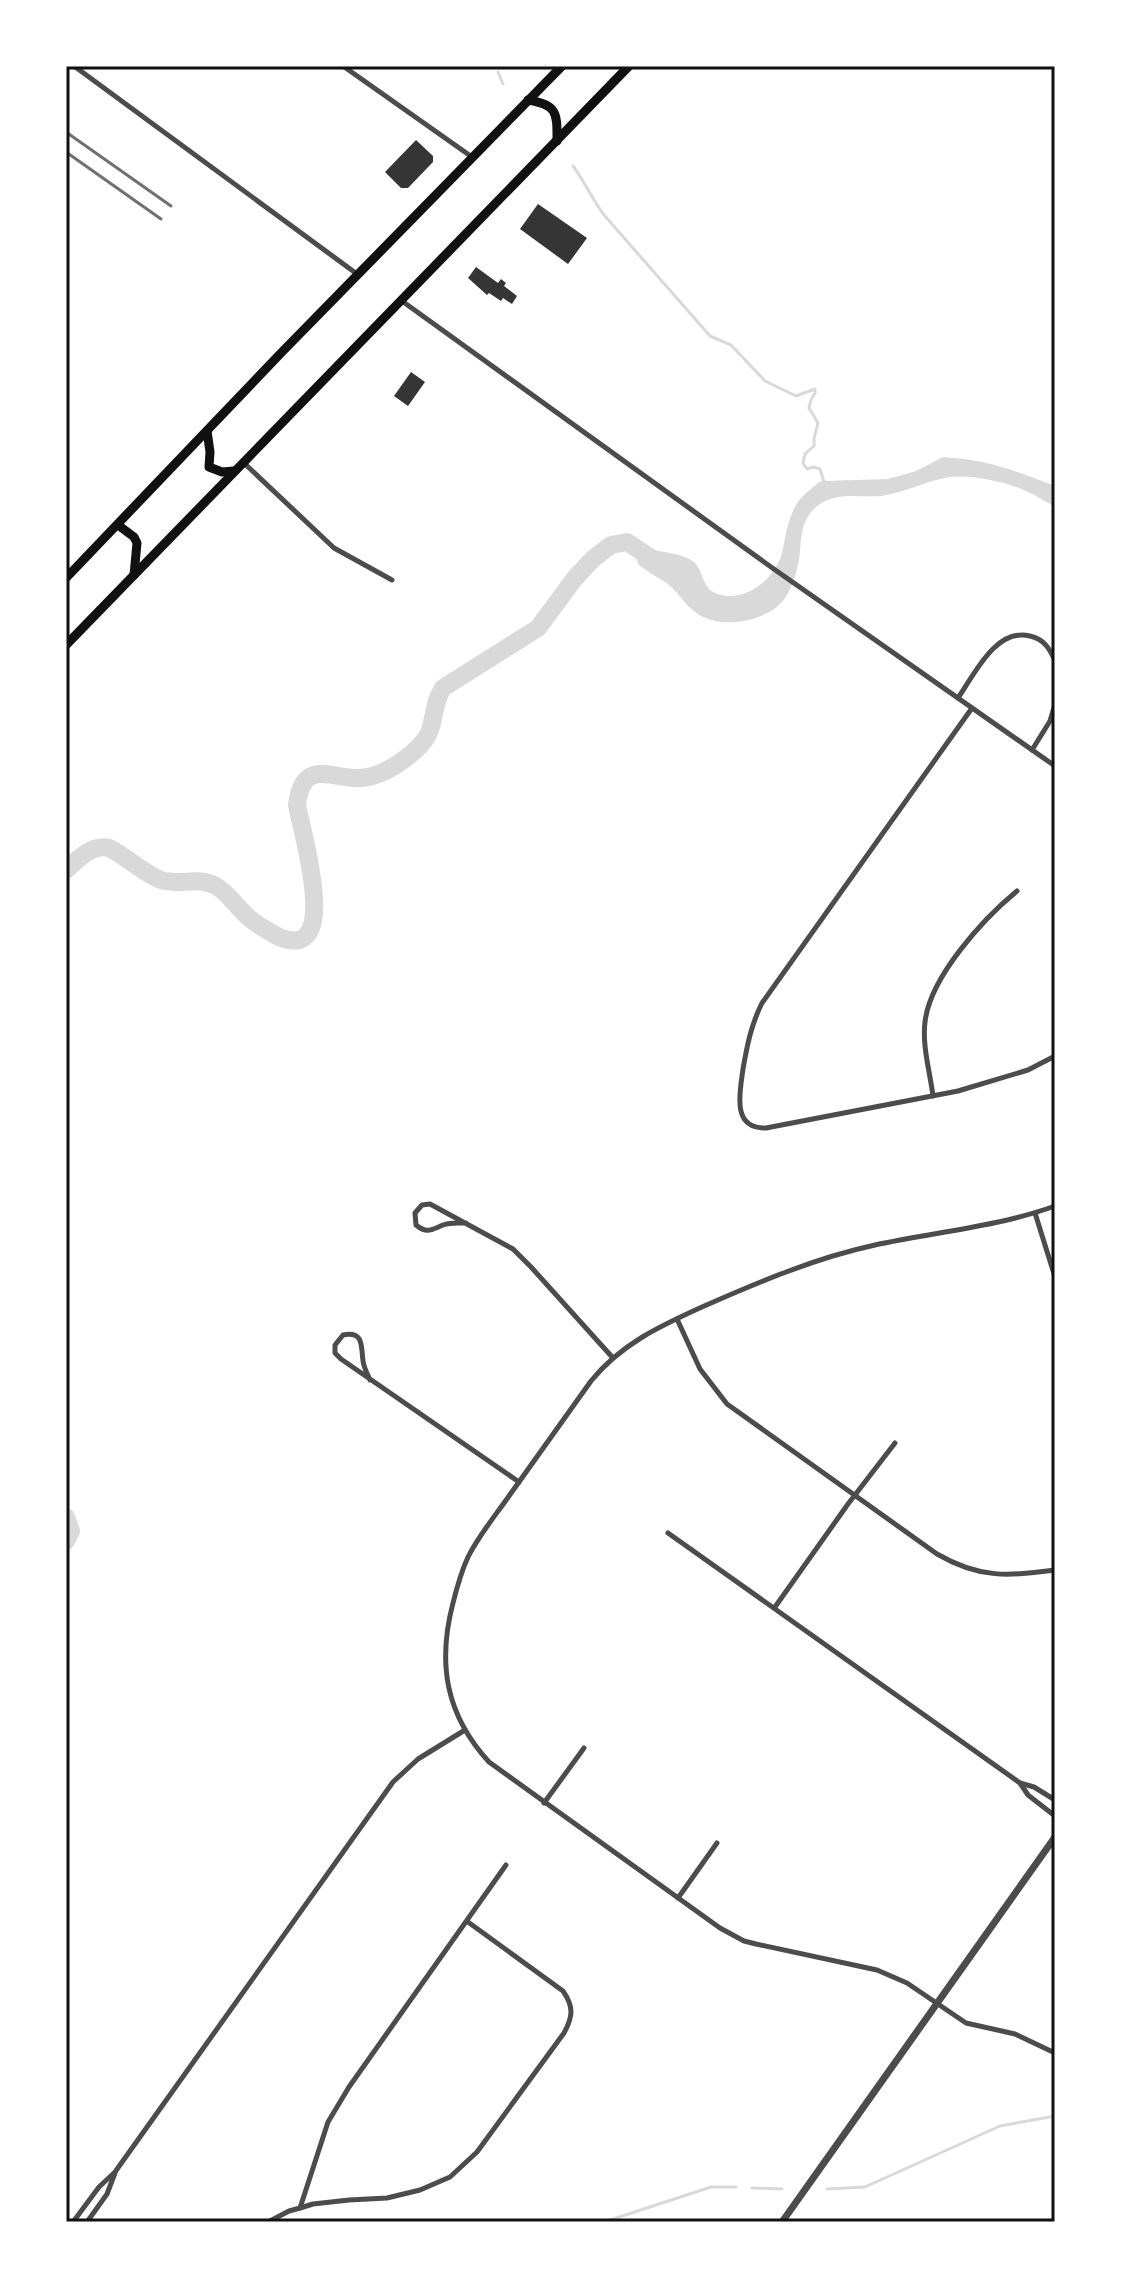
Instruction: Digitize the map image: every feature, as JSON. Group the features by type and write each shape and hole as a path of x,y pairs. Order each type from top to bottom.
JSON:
{"main road":[{"path":"66,578 562,66"},
{"path":"66,645 629,66"},
{"path":"528,100 544,102 556,113 557,141"},
{"path":"207,431 209,467 222,472 234,471"},
{"path":"118,525 137,543 134,575"}],"street":[{"path":"74,66 358,274"},
{"path":"343,66 472,158"},
{"path":"402,301 771,567 1055,766"},
{"path":"244,462 334,548 392,580"},
{"path":"958,698 994,646 1011,636 1027,635 1042,641 1055,661"},
{"path":"1032,750 1050,721 1055,704"},
{"path":"972,708 762,1003 749,1032 740,1109 747,1123 756,1128 766,1128 958,1091 1028,1070 1055,1056"},
{"path":"933,1096 925,1038 925,1021 932,995 972,936 990,914 1017,891"},
{"path":"466,1223 449,1223 428,1231 416,1225 415,1213 422,1205 430,1204 466,1223 513,1249 613,1358"},
{"path":"1055,1206 992,1224 828,1257 761,1281 642,1336 613,1358 591,1381 470,1553 451,1609 444,1650 452,1703 476,1748 495,1767 720,1928 744,1941 877,1970 907,1983 966,2023 1015,2034 1055,2053"},
{"path":"1034,1213 1055,1277"},
{"path":"677,1319 700,1369 727,1404 937,1554 966,1569 985,1574 1003,1576 1055,1570"},
{"path":"370,1380 363,1362 362,1343 354,1335 343,1335 337,1341 335,1353 370,1380 519,1482"},
{"path":"775,1607 895,1443"},
{"path":"668,1533 1020,1783 1034,1787 1055,1800"},
{"path":"73,2222 99,2187 115,2172 393,1782 418,1759 465,1730"},
{"path":"544,1803 584,1748"},
{"path":"1020,1783 1028,1795 1055,1816"},
{"path":"782,2222 1055,1837"},
{"path":"678,1898 717,1843"},
{"path":"300,2208 328,2122 349,2087 506,1865"},
{"path":"268,2222 289,2211 313,2204 387,2198 420,2190 450,2177 477,2152 564,2033 572,2014 572,2004 563,1991 468,1922"},
{"path":"87,2222 107,2194 115,2172"}],"shaded area":[{"path":"943,457 1000,467 1055,486 1055,507 1010,485 964,477 937,480 881,496 845,496 827,500 812,511 804,524 797,569 785,598 775,609 745,621 723,622 703,617 668,584 638,564 635,549 675,554 695,563 707,586 715,593 731,596 750,591 773,571 782,553 796,505 818,483 888,479 916,471"}],"building":[{"path":"416,140 433,156 433,162 408,188 401,188 385,172"},
{"path":"538,204 587,238 568,264 520,229"},
{"path":"476,267 498,283 501,279 506,283 504,286 517,296 512,304 503,298 501,301 489,293 487,295 468,278"},
{"path":"411,372 425,382 408,406 394,396"}],"waterway":[{"path":"498,72 503,84"},
{"path":"573,166 604,215 710,336 731,345 765,381 796,396 815,389 809,408 818,423 814,446 805,454 803,463 807,469 820,469 824,482"},
{"path":"66,870 91,850 109,848 161,880 202,882 216,886 257,924 277,936 297,940 309,932 314,915 310,866 297,805 306,780 312,775 321,774 366,777 406,758 428,734 443,688 538,628 575,578 611,545 627,542 654,560"},
{"path":"66,1517 71,1531 66,1541"},
{"path":"827,2189 865,2187 1000,2126 1055,2116"},
{"path":"604,2222 711,2187 736,2187"},
{"path":"752,2188 782,2189"}],"railway":[{"path":"66,132 171,206"},
{"path":"66,152 161,219"}]}
